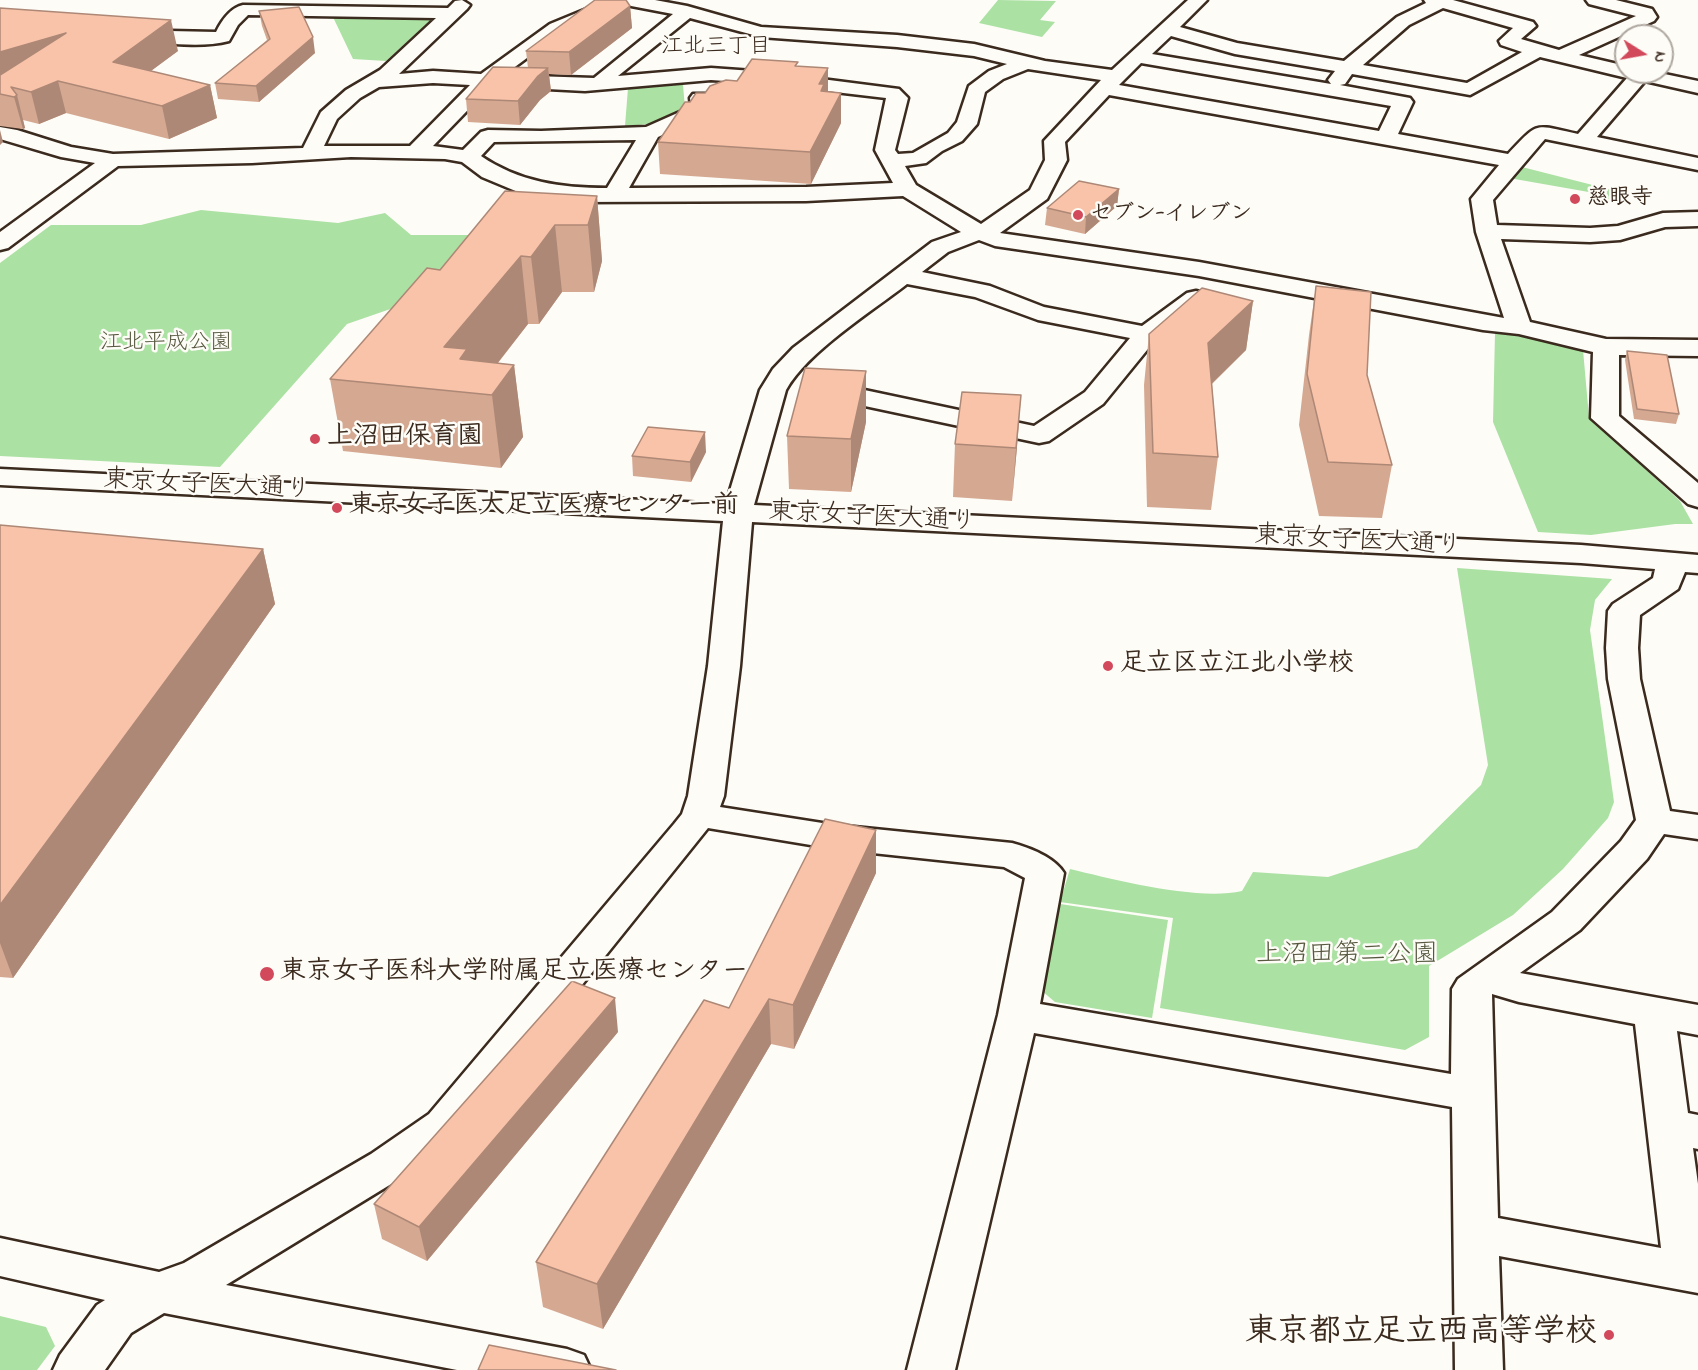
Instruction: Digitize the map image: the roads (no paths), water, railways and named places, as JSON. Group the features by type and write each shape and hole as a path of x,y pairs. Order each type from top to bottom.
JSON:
{"street":[{"path":"417,151 485,80 556,28 618,0"},
{"path":"626,0 687,11 726,24 761,32 897,41 974,50 1025,63 1120,73 1331,89 1403,102 1386,138"},
{"path":"77,1370 114,1318 159,1292 200,1277 386,1166 444,1126 699,815 706,796 724,666 738,512 773,390 778,380 802,353 940,247 994,227 1039,194 1056,160 1054,141 1120,73 1198,0"},
{"path":"1560,57 1648,17 1646,13 1594,0"},
{"path":"1331,89 1347,68 1403,21 1437,1 1527,26 1508,41 1537,51 1614,69"},
{"path":"115,34 184,38 222,37 230,22 243,10 460,6"},
{"path":"310,152 328,116 353,94 387,74 460,6"},
{"path":"604,83 603,79 687,11"},
{"path":"1167,29 1235,48 1470,89 1537,51"},
{"path":"892,161 919,159 935,147 955,137 967,124 976,90 996,75 1025,63"},
{"path":"1120,73 1386,138 1513,161"},
{"path":"377,81 433,77 585,85 696,75 767,78 892,93 898,98 892,113 893,122 885,150 907,189 980,233 995,239 1229,274 1483,324 1519,327 1605,347 1698,348"},
{"path":"468,157 488,136 541,137 650,132 701,110 696,75"},
{"path":"1677,82 1698,76"},
{"path":"1674,81 1698,87"},
{"path":"1584,140 1623,84"},
{"path":"613,196 650,132"},
{"path":"1519,327 1486,232 1482,199 1540,132 1693,158"},
{"path":"0,133 10,134 68,153 113,160 252,157 310,152 417,151 468,157 490,172 526,187 581,195 806,194 907,189"},
{"path":"0,243 113,160"},
{"path":"1486,232 1590,236 1620,233 1663,220 1698,219"},
{"path":"778,380 1039,435 1094,398 1147,334 1229,274"},
{"path":"903,276 981,291 1038,313 1147,334"},
{"path":"1605,347 1605,418 1698,498"},
{"name":"東京女子医大通り","path":"0,477 1689,561"},
{"path":"1479,1370 1477,1233 1471,1094 1472,990 1487,976 1566,921 1634,850 1654,821 1624,679 1622,648 1624,611 1667,582 1689,561"},
{"path":"699,815 835,837 1012,855 1045,873 1018,1015 930,1370"},
{"path":"1654,821 1698,827"},
{"path":"1487,976 1519,988 1698,1020"},
{"path":"1477,1233 1692,1273 1683,1129 1654,1012"},
{"path":"1018,1015 1471,1094"},
{"path":"0,1257 159,1292 567,1370"}],"place":[{"name":"慈眼寺","path":"1575,199"},
{"name":"セブン-イレブン","path":"1078,215"},
{"name":"上沼田保育園","path":"315,439"},
{"name":"東京女子医大足立医療センター前","path":"337,508"},
{"name":"足立区立江北小学校","path":"1108,666"},
{"name":"東京女子医科大学附属足立医療センター","path":"267,974"},
{"name":"東京都立足立西高等学校","path":"1609,1335"}],"district":[{"name":"江北三丁目","path":"716,48"}],"park label":[{"name":"江北平成公園","path":"166,344"},
{"name":"上沼田第二公園","path":"1347,957"}]}
